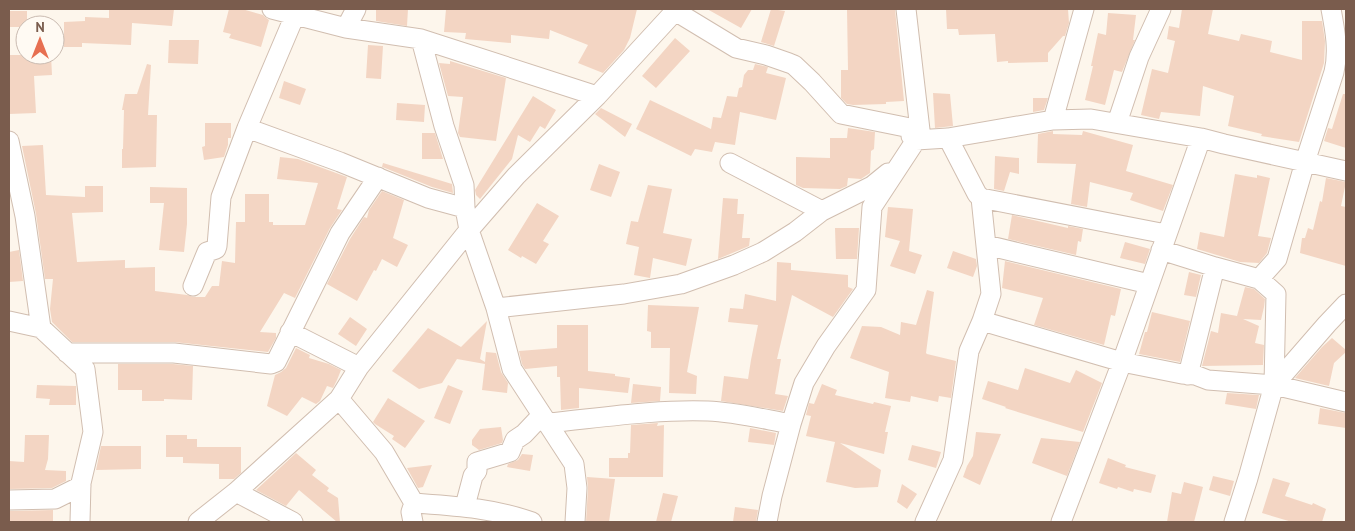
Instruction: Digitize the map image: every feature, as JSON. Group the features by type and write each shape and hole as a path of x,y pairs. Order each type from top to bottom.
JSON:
{"street":[{"path":"272,9 346,28 421,39 597,96"},
{"path":"346,28 356,9"},
{"path":"767,522 791,424 804,383 826,346 866,290 872,207 914,136 906,9"},
{"path":"1053,120 1084,9"},
{"path":"1117,123 1139,57 1161,9"},
{"path":"1259,279 1277,259 1337,59 1332,9"},
{"path":"198,522 236,492 339,399 359,367 469,230 516,176 597,96 676,10 736,48 766,55 794,66 843,115 914,136 948,138 1053,120 1091,119 1201,138 1346,171"},
{"path":"193,286 207,252 216,249 221,199 246,128 295,15"},
{"path":"421,39 444,126 464,185 465,208 469,230 496,308 512,368 574,464 577,488 575,522"},
{"path":"246,128 340,162 428,198 465,208"},
{"path":"496,308 624,294 681,284 734,265 763,252 795,232 822,211 864,190 888,174 914,136"},
{"path":"925,522 954,460 968,356 991,294 980,198 948,138"},
{"path":"1061,522 1122,362 1201,138"},
{"path":"9,141 25,216 41,328"},
{"path":"730,164 822,211"},
{"path":"67,353 174,353 270,364 276,362 340,233 378,177"},
{"path":"980,198 1163,242 1215,267 1259,279 1276,294 1274,385 1234,522"},
{"path":"986,246 1149,284"},
{"path":"1188,375 1215,267"},
{"path":"1274,385 1346,304"},
{"path":"982,321 1122,362 1195,375 1208,380 1274,385 1346,402"},
{"path":"10,324 41,328 85,369 93,432 81,486 80,522"},
{"path":"290,332 359,367"},
{"path":"339,399 384,452 414,503 411,512 413,522"},
{"path":"465,506 473,476 477,471 477,462 510,452 516,440 545,419 620,416 684,410 719,412 791,424"},
{"path":"9,500 58,498 81,486"},
{"path":"236,492 294,522"},
{"path":"414,503 465,506 501,512 532,522"}],"building":[{"path":"109,9 174,9 172,26 132,23 131,45 82,43 82,47 65,47 65,22 85,21 85,17 109,18"},
{"path":"229,9 242,9 263,15 269,20 261,47 229,38 231,34 223,32"},
{"path":"376,9 408,9 407,26 376,21"},
{"path":"446,9 637,9 630,38 624,50 603,73 578,63 588,45 550,30 549,39 511,35 511,43 465,39 466,33 444,32"},
{"path":"707,9 752,9 741,28"},
{"path":"771,9 785,11 774,46 761,42"},
{"path":"847,9 895,9 904,101 886,102 886,104 853,105 847,104 841,98 841,70 848,70"},
{"path":"946,9 1068,9 1069,23 1065,36 1048,53 1048,62 997,62 995,34 959,35 958,29 947,29"},
{"path":"1182,9 1213,9 1208,34 1239,41 1241,34 1272,41 1270,52 1302,60 1302,21 1322,21 1325,41 1324,63 1299,142 1261,136 1262,134 1228,126 1234,96 1203,86 1200,116 1161,112 1159,119 1141,115 1152,69 1168,73 1175,41 1167,39 1169,26 1179,28"},
{"path":"9,11 27,11 27,15 15,15 15,27 9,27"},
{"path":"1108,13 1136,15 1133,40 1135,40 1122,72 1114,70 1105,105 1085,100 1098,33 1106,35"},
{"path":"675,38 690,51 656,88 642,76"},
{"path":"169,40 199,40 198,64 168,63"},
{"path":"368,45 383,46 381,79 366,78"},
{"path":"9,55 15,55 15,65 52,65 52,75 34,76 36,113 9,114"},
{"path":"450,61 506,78 496,141 460,137 458,133 463,97 448,96 439,63 450,64"},
{"path":"147,64 151,65 148,115 157,115 156,167 122,168 124,110 122,110 125,94 137,94"},
{"path":"755,64 768,67 766,73 786,78 776,120 740,112 735,145 715,142 712,152 695,149 691,156 636,129 650,100 711,129 713,117 721,118 727,96 737,97 739,88 742,87 744,75 748,70 753,70"},
{"path":"284,81 306,89 300,105 279,98"},
{"path":"933,93 950,94 953,126 935,128"},
{"path":"1343,94 1346,94 1346,148 1324,141 1328,128 1332,129"},
{"path":"533,96 556,110 545,129 540,126 530,142 518,135 512,159 480,199 476,195 475,190"},
{"path":"1033,98 1048,98 1044,110 1033,112"},
{"path":"397,103 425,105 424,122 396,120"},
{"path":"601,108 632,124 625,137 595,114"},
{"path":"205,123 231,123 231,138 228,138 224,157 204,160 202,147 205,146"},
{"path":"848,128 875,132 874,149 871,151 870,173 861,179 848,178 847,186 840,189 803,188 796,185 796,157 830,158 830,138 847,138"},
{"path":"1053,131 1053,134 1082,135 1083,131 1133,145 1126,171 1173,185 1163,211 1130,200 1133,193 1090,182 1087,207 1071,204 1076,164 1037,163 1038,134"},
{"path":"422,133 435,133 443,159 422,159"},
{"path":"43,145 46,195 85,197 85,186 103,186 103,212 72,213 77,262 125,260 125,268 155,267 155,291 205,297 212,286 219,286 222,261 235,263 236,222 245,222 245,194 269,194 269,222 273,222 273,225 305,225 318,183 277,179 280,157 298,159 347,177 337,209 342,210 330,228 295,298 284,293 260,332 276,333 276,338 268,352 174,342 72,342 52,322 50,309 53,279 45,279 36,214 22,146"},
{"path":"995,156 1019,158 1019,174 1010,172 1004,191 994,189"},
{"path":"383,163 452,184 453,193 432,187 382,167"},
{"path":"599,164 620,172 611,197 590,190"},
{"path":"1235,174 1257,178 1257,175 1270,178 1258,236 1271,238 1267,253 1259,263 1240,262 1197,249 1200,232 1224,237"},
{"path":"1326,178 1346,182 1341,206 1346,207 1346,266 1300,253 1302,238 1305,238 1308,228 1313,230 1320,201 1322,202"},
{"path":"648,185 672,189 663,233 692,239 686,266 653,258 650,278 634,275 639,247 626,244 631,221 638,222"},
{"path":"150,187 187,188 187,224 184,252 159,250 164,203 150,203"},
{"path":"382,191 404,200 393,238 408,245 397,267 382,259 357,301 327,284 350,239 364,217 367,218 369,210"},
{"path":"723,198 738,199 737,214 744,214 742,238 750,238 749,246 718,259"},
{"path":"537,203 559,216 543,241 549,244 536,264 508,250"},
{"path":"888,207 913,209 909,251 922,255 915,274 890,266 900,241 885,237"},
{"path":"1012,215 1068,228 1068,226 1083,229 1081,242 1078,241 1076,255 1008,239"},
{"path":"835,228 859,228 857,259 836,259"},
{"path":"1125,242 1150,249 1145,264 1120,258"},
{"path":"19,250 23,281 9,282 9,252"},
{"path":"953,251 976,259 977,266 973,277 947,268"},
{"path":"1005,261 1121,289 1115,316 1111,315 1104,345 1034,325 1043,298 1002,288"},
{"path":"777,262 791,263 791,270 848,275 848,287 853,289 833,317 792,295 777,359 781,359 775,394 788,396 783,411 721,401 724,376 748,379 758,325 728,322 730,308 743,309 745,294 776,301"},
{"path":"1189,272 1201,275 1196,297 1184,295"},
{"path":"1245,287 1254,289 1265,299 1261,320 1243,319 1259,326 1255,343 1264,345 1263,365 1202,366 1211,331 1218,333 1221,313 1237,316"},
{"path":"927,290 934,292 926,353 956,361 951,398 939,396 938,402 911,396 910,402 885,398 889,372 850,358 862,326 881,327 900,335 901,322 916,325"},
{"path":"648,305 699,307 687,372 697,376 696,394 669,393 670,348 651,348 651,332 647,331"},
{"path":"1152,312 1190,321 1180,362 1139,354"},
{"path":"350,317 367,329 356,346 338,334"},
{"path":"487,321 480,359 485,362 486,352 496,353 501,372 508,383 507,393 482,390 485,364 457,359 442,383 419,389 392,371 428,328 461,347"},
{"path":"557,325 588,325 588,371 630,378 628,393 579,388 579,408 561,410 560,377 557,377 557,366 525,369 519,351 557,348"},
{"path":"1332,338 1346,352 1334,363 1329,386 1295,378 1322,347"},
{"path":"296,348 310,355 309,358 341,370 333,388 327,386 320,401 316,404 302,397 287,416 267,406 275,375 286,368"},
{"path":"118,364 193,366 192,400 164,399 164,401 142,401 142,390 118,390"},
{"path":"1025,368 1070,383 1076,370 1102,383 1083,432 982,399 988,381 1018,390"},
{"path":"633,384 661,387 660,401 631,403"},
{"path":"822,384 837,390 835,395 873,404 874,402 891,406 885,432 888,432 884,454 840,443 881,470 878,487 855,488 826,482 835,442 806,436 811,416 806,415 809,403 814,404"},
{"path":"37,385 76,386 76,405 49,405 50,399 36,398"},
{"path":"448,385 463,391 450,424 434,418"},
{"path":"1227,393 1259,395 1256,409 1225,404"},
{"path":"388,398 425,421 405,448 392,439 394,436 373,422"},
{"path":"1320,408 1346,413 1346,428 1318,424"},
{"path":"658,423 657,426 664,425 663,477 609,477 609,458 628,458 628,453 630,453 631,425"},
{"path":"501,427 502,443 479,450 472,445 472,440 480,429"},
{"path":"750,428 776,433 774,445 748,442"},
{"path":"976,432 1001,434 980,485 963,477 973,456"},
{"path":"25,435 49,435 48,459 45,470 66,471 66,481 52,488 9,489 9,461 24,462"},
{"path":"166,435 187,435 187,439 197,439 197,447 241,447 241,473 234,479 219,479 219,464 183,463 183,457 166,457"},
{"path":"1041,438 1080,442 1067,476 1032,463"},
{"path":"912,445 941,452 936,468 908,460"},
{"path":"101,446 141,446 141,469 96,470"},
{"path":"296,453 316,470 312,475 329,488 327,491 338,498 340,522 337,522 299,490 286,506 256,490"},
{"path":"522,454 533,455 530,471 507,467 508,464 518,460"},
{"path":"1108,458 1126,465 1125,467 1156,475 1151,493 1134,489 1133,492 1118,487 1117,489 1099,483"},
{"path":"432,465 423,487 418,488 407,468"},
{"path":"1213,476 1234,481 1230,496 1209,490"},
{"path":"587,477 615,479 609,522 586,522"},
{"path":"1273,478 1290,483 1285,496 1312,505 1313,503 1326,509 1322,522 1292,522 1262,513"},
{"path":"1184,482 1203,487 1194,522 1167,522 1172,492 1181,494"},
{"path":"902,484 917,494 907,509 897,502"},
{"path":"663,493 678,496 671,522 656,522"},
{"path":"735,507 758,510 756,522 733,522"},
{"path":"53,510 53,522 9,522 9,511"}]}
